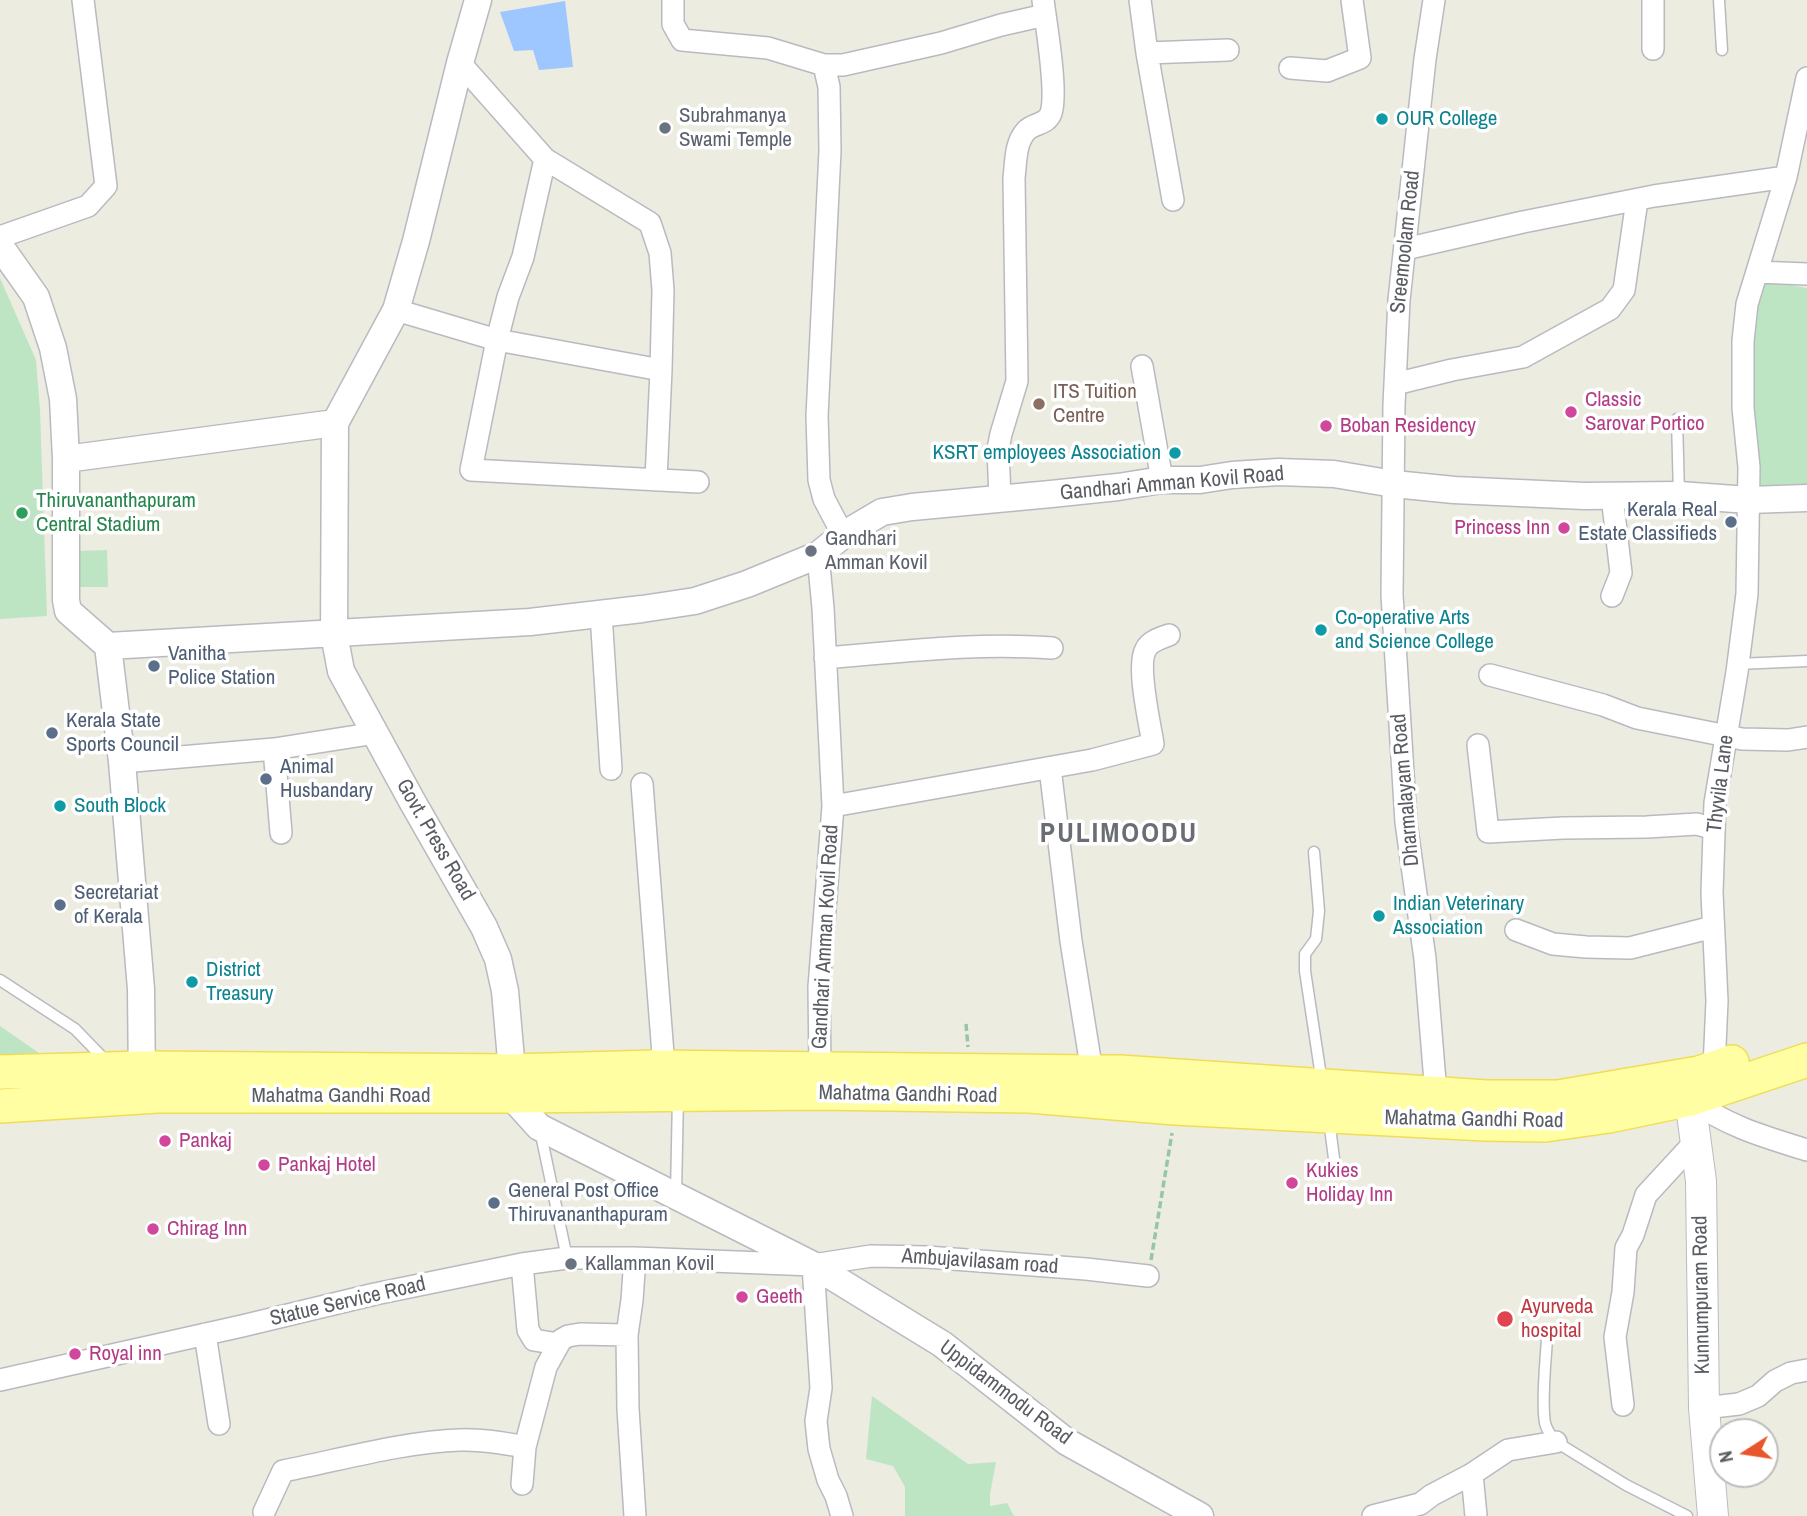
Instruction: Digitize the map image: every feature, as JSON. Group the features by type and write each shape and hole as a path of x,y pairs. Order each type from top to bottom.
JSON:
{"main road":[{"name":"Mahatma Gandhi Road","path":"0,1072 133,1078 512,1084 671,1081 820,1069 1092,1072 1486,1124 1545,1125 1609,1116 1807,1038"},
{"name":"Mahatma Gandhi Road","path":"671,1081 817,1093 1030,1096 1175,1108 1436,1094 1558,1097 1696,1081 1807,1060"},
{"name":"Mahatma Gandhi Road","path":"0,1106 133,1078"},
{"name":"Kunnumpuram Road","path":"1696,1081 1695,1142 1700,1181 1704,1408 1713,1516"}],"street":[{"path":"0,237 88,206 106,186 83,0"},
{"path":"66,459 335,423 396,310 478,0"},
{"path":"673,0 673,24 682,40 768,48 824,65 843,65 941,43 1001,25 1044,7 1053,89 1051,113 1046,121 1027,129 1020,140 1014,177 1017,381 998,449 1000,498"},
{"path":"1140,0 1174,200"},
{"path":"1290,68 1327,71 1360,58 1352,0"},
{"name":"Sreemoolam Road","path":"1394,484 1399,300 1425,59 1434,0"},
{"path":"1653,0 1653,49"},
{"path":"1147,53 1228,50"},
{"path":"460,63 545,159 650,223 660,253 663,290 656,480"},
{"path":"824,65 829,87 830,150 817,416 819,480 824,499 843,535"},
{"name":"Thyvila Lane","path":"1696,1081 1717,1001 1712,893 1715,803 1747,594 1749,467 1742,341 1747,304 1786,177 1807,78"},
{"path":"545,159 523,257 508,297 497,340 471,470 698,482"},
{"path":"1405,249 1637,200 1786,177"},
{"path":"1395,384 1523,357 1610,309 1624,290 1637,200"},
{"path":"0,246 36,297 53,348 63,399 68,611 108,646 122,762 141,989 133,1078"},
{"path":"1757,272 1807,274"},
{"path":"396,310 497,340 662,370"},
{"path":"1142,366 1162,480"},
{"name":"Govt. Press Road","path":"335,423 334,634 341,671 484,927 498,959 505,991 512,1084"},
{"name":"Gandhari Amman Kovil Road","path":"108,646 530,622 695,601 747,584 818,555 843,535 882,512 1162,480 1200,480 1279,472 1334,474 1454,490 1612,496 1679,495 1749,500 1807,498"},
{"name":"Dharmalayam Road","path":"1394,484 1392,595 1406,822 1425,959 1436,1094"},
{"path":"1612,496 1621,573 1612,596"},
{"name":"Gandhari Amman Kovil Road","path":"818,555 833,806 819,987 820,1069"},
{"path":"601,614 611,769"},
{"path":"833,806 1092,761 1153,744 1142,675 1143,656 1146,647 1169,635"},
{"path":"825,657 973,646 1052,648"},
{"path":"1490,675 1603,705 1637,718 1742,739 1788,740 1807,737"},
{"path":"122,762 274,749 376,733"},
{"path":"1478,745 1488,832 1697,824 1714,829"},
{"path":"274,749 281,833"},
{"path":"1050,768 1071,941 1092,1072"},
{"path":"642,784 671,1081"},
{"path":"1516,930 1553,944 1630,948 1713,927"},
{"path":"1696,1081 1712,1115 1754,1133 1807,1150"},
{"path":"512,1084 540,1127"},
{"name":"Uppidammodu Road","path":"540,1127 813,1265 942,1344 1067,1442 1200,1516"},
{"path":"1623,1405 1615,1337 1623,1292 1626,1248 1646,1195 1695,1142"},
{"name":"Ambujavilasam road","path":"635,1258 813,1265 871,1256 927,1257 1148,1276"},
{"name":"Statue Service Road","path":"0,1380 375,1294 522,1265 567,1258 635,1258"},
{"path":"635,1258 627,1335 628,1409 635,1516"},
{"path":"522,1265 528,1330 534,1340 558,1344"},
{"path":"813,1265 821,1388 816,1421 819,1449 842,1516"},
{"path":"522,1484 525,1447 546,1367 558,1344 568,1336 580,1334 627,1335"},
{"path":"205,1335 219,1424"},
{"path":"1704,1408 1739,1404 1758,1396 1775,1381 1791,1373 1807,1370"},
{"path":"268,1515 283,1471 424,1443 463,1440 525,1447"},
{"path":"1373,1516 1420,1504 1508,1450 1556,1442"},
{"path":"1472,1474 1476,1516"}],"lane":[{"path":"1719,0 1722,50"},
{"path":"1677,419 1679,495"},
{"path":"1738,664 1807,661"},
{"path":"1314,852 1319,911 1315,939 1305,954 1305,971 1335,1166"},
{"path":"0,980 75,1029 133,1078"},
{"path":"671,1081 676,1196"},
{"path":"540,1127 567,1258"},
{"path":"1547,1337 1545,1423 1556,1442 1626,1485 1687,1516"}],"path":[{"path":"965,1024 969,1055"},
{"path":"1148,1276 1170,1155"}],"green space":[{"name":"Thiruvananthapuram Central Stadium","path":"0,278 36,360 47,616 0,619"},
{"path":"1761,280 1807,288 1807,484 1746,491 1743,343"},
{"path":"107,550 108,587 77,587 76,551"},
{"path":"0,1026 39,1053 0,1055"},
{"path":"872,1396 968,1464 996,1462 990,1506 1007,1503 1014,1516 905,1516 905,1487 893,1466 866,1459"}],"water":[{"path":"565,1 573,67 539,70 533,50 514,51 500,12"}],"place":[{"name":"OUR College","path":"1382,119"},
{"name":"Subrahmanya Swami Temple","path":"665,128"},
{"name":"ITS Tuition Centre","path":"1039,404"},
{"name":"Classic Sarovar Portico","path":"1571,412"},
{"name":"Boban Residency","path":"1326,426"},
{"name":"KSRT employees Association","path":"1175,453"},
{"name":"Thiruvananthapuram Central Stadium","path":"22,513"},
{"name":"Kerala Real Estate Classifieds","path":"1731,522"},
{"name":"Princess Inn","path":"1564,528"},
{"name":"Gandhari Amman Kovil","path":"811,551"},
{"name":"Co-operative Arts and Science College","path":"1321,630"},
{"name":"Vanitha Police Station","path":"154,666"},
{"name":"Kerala State Sports Council","path":"52,733"},
{"name":"Animal Husbandary","path":"266,779"},
{"name":"South Block","path":"60,806"},
{"name":"Secretariat of Kerala","path":"60,905"},
{"name":"Indian Veterinary Association","path":"1379,916"},
{"name":"District Treasury","path":"192,982"},
{"name":"Pankaj","path":"165,1141"},
{"name":"Pankaj Hotel","path":"264,1165"},
{"name":"Kukies Holiday Inn","path":"1292,1183"},
{"name":"General Post Office Thiruvananthapuram","path":"494,1203"},
{"name":"Chirag Inn","path":"153,1229"},
{"name":"Kallamman Kovil","path":"571,1264"},
{"name":"Geeth","path":"742,1297"},
{"name":"Ayurveda hospital","path":"1505,1319"},
{"name":"Royal inn","path":"75,1354"}],"district":[{"name":"PULIMOODU","path":"1119,834"}]}
